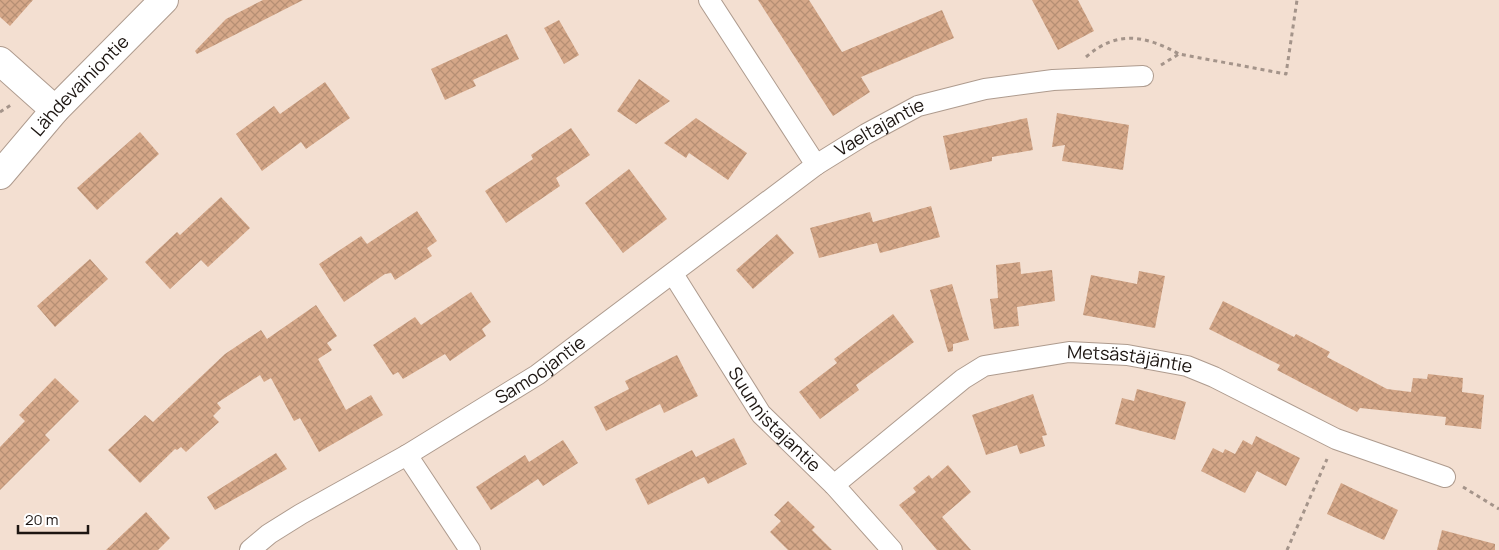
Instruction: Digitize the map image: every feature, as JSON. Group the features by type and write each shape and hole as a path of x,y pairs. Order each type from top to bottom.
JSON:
{"street":[{"name":"Lähdevainiontie","path":"0,175 55,110 164,0"},
{"name":"Vaeltajantie","path":"709,0 816,165 866,134 918,106 952,96 1052,80 1143,76"},
{"path":"0,61 55,110"},
{"name":"Samoojantie","path":"250,550 269,534 301,514 407,455 537,375 674,274 816,165"},
{"name":"Suunnistajantie","path":"674,274 761,414 834,485 892,550"},
{"name":"Metsästäjäntie","path":"834,485 963,379 984,366 1069,352 1127,355 1187,366 1214,376 1336,438 1445,476"},
{"path":"407,455 470,550"}],"path":[{"path":"1084,58 1098,46 1114,38 1131,38 1164,45 1179,54 1286,74 1297,0"},
{"path":"1143,76 1179,54"},
{"path":"1287,550 1336,438"},
{"path":"1445,476 1499,509"}],"building":[{"path":"0,0 33,0 10,26 0,17"},
{"path":"263,0 303,0 197,54 195,51 226,19"},
{"path":"758,0 809,0 842,52 942,10 954,38 861,77 870,92 833,116"},
{"path":"1032,0 1078,0 1094,31 1058,50"},
{"path":"559,20 579,55 564,64 544,28"},
{"path":"507,34 519,59 473,80 476,86 445,100 431,69"},
{"path":"639,79 670,101 636,124 617,111"},
{"path":"325,82 350,118 306,149 301,142 262,171 236,134 274,106 280,114"},
{"path":"1057,113 1129,125 1123,170 1062,161 1065,145 1052,147"},
{"path":"696,118 747,153 728,180 689,153 686,158 664,143"},
{"path":"1027,118 1033,150 992,157 992,161 950,170 943,136"},
{"path":"571,128 590,155 556,178 560,186 506,223 485,191 533,159 531,155"},
{"path":"140,132 159,154 97,210 77,188"},
{"path":"629,169 667,219 623,253 585,203"},
{"path":"221,197 250,228 208,267 201,260 170,289 145,262 177,232 180,235"},
{"path":"931,206 940,237 880,253 877,243 819,258 810,228 870,212 873,222"},
{"path":"417,211 437,241 427,248 432,256 395,280 391,273 385,274 344,302 319,264 361,236 367,244"},
{"path":"777,234 794,253 753,289 736,270"},
{"path":"90,259 108,279 55,327 37,306"},
{"path":"1020,262 1021,274 1052,270 1055,301 1017,307 1019,326 994,329 990,299 998,298 996,265"},
{"path":"1139,271 1165,276 1155,328 1083,315 1091,275 1137,284"},
{"path":"952,284 969,340 953,344 953,351 948,352 930,290"},
{"path":"471,292 491,322 482,329 486,336 450,361 445,354 403,379 398,372 393,375 373,345 415,317 421,325"},
{"path":"1223,301 1294,337 1296,334 1330,352 1327,357 1387,389 1411,392 1413,378 1427,379 1428,374 1463,378 1462,392 1484,395 1481,429 1445,425 1446,417 1360,408 1357,412 1277,370 1280,365 1209,329"},
{"path":"316,305 337,336 327,343 332,350 318,359 346,410 371,395 383,415 319,452 300,418 294,421 271,378 264,382 260,375 217,403 221,408 213,416 219,422 186,452 181,447 177,450 175,449 140,483 108,450 145,415 153,422 225,354 261,330 267,339"},
{"path":"893,314 914,342 856,385 859,390 820,419 799,392 837,363 834,359"},
{"path":"677,355 698,396 664,413 660,404 606,431 594,407 629,389 625,381"},
{"path":"55,378 79,401 45,435 50,440 0,490 0,447 25,421 19,415"},
{"path":"1137,389 1186,402 1175,440 1115,424 1122,398 1134,401"},
{"path":"1033,394 1047,435 1042,436 1045,446 1020,454 1017,445 986,455 972,415"},
{"path":"1256,436 1300,458 1286,486 1257,471 1245,493 1201,471 1213,448 1223,453 1225,449 1235,454 1243,440 1252,445"},
{"path":"734,438 747,464 708,484 704,477 648,505 635,479 692,450 696,457"},
{"path":"563,440 578,463 543,486 538,479 491,510 476,487 525,455 529,462"},
{"path":"276,453 287,469 215,510 207,497"},
{"path":"948,465 971,492 942,517 971,550 937,550 899,505 916,492 913,488 929,475 932,479"},
{"path":"1341,483 1398,510 1384,540 1327,514"},
{"path":"788,501 815,527 812,530 832,550 788,550 770,532 781,521 774,515"},
{"path":"146,512 170,538 158,550 106,550"},
{"path":"1442,530 1495,544 1495,550 1437,550"}]}
